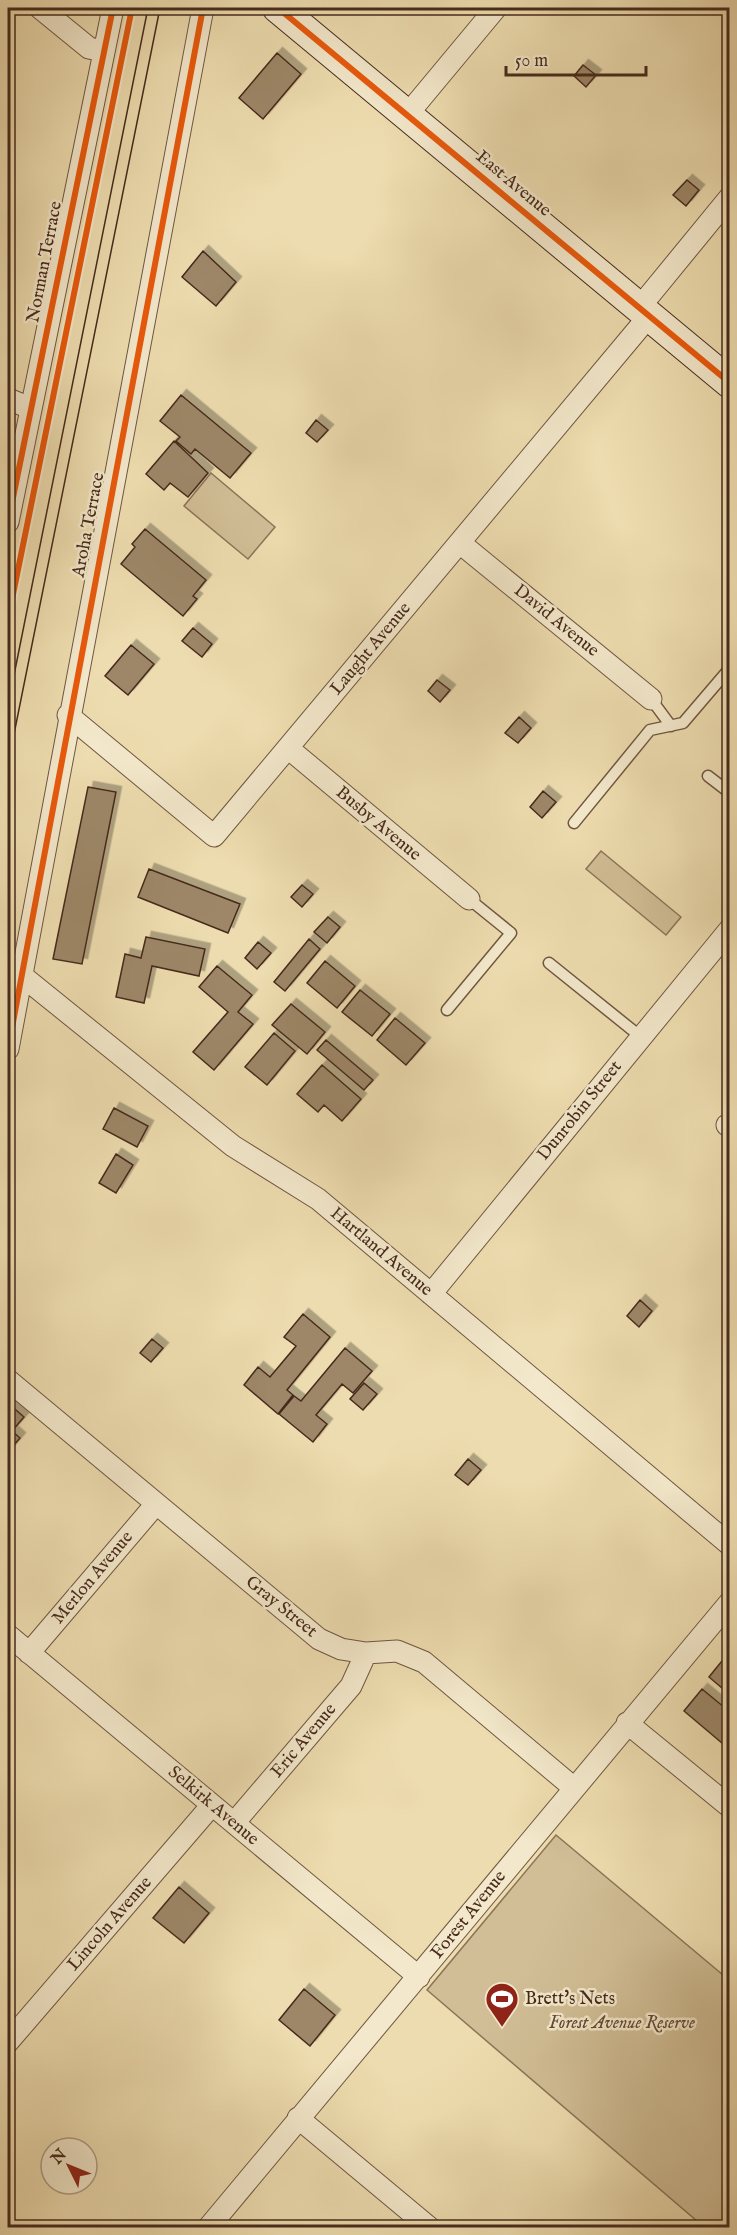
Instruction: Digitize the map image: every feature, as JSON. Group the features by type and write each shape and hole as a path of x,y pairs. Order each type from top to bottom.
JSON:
{"street":[{"path":"40,8 89,48 103,51"},
{"name":"Norman Terrace","path":"8,522 112,8"},
{"name":"Aroha Terrace","path":"8,1049 203,8"},
{"name":"East Avenue","path":"278,8 729,383"},
{"path":"407,115 496,8"},
{"name":"Laught Avenue","path":"69,715 214,836 460,543 644,312 729,197"},
{"path":"8,399 30,408"},
{"name":"David Avenue","path":"460,543 651,699"},
{"name":"Busby Avenue","path":"288,748 469,899"},
{"name":"Dunrobin Street","path":"431,1294 729,929"},
{"name":"Hartland Avenue","path":"21,975 233,1146 318,1199 729,1545"},
{"name":"Gray Street","path":"8,1380 319,1639 341,1649 366,1653 398,1651 424,1662 574,1788"},
{"name":"Merlon Avenue","path":"29,1653 156,1503"},
{"name":"Forest Avenue","path":"208,2228 729,1602"},
{"name":"Selkirk Avenue","path":"8,1635 419,1977"},
{"name":"Eric Avenue","path":"234,1823 351,1686 366,1653"},
{"path":"627,1723 729,1808"},
{"name":"Lincoln Avenue","path":"8,2042 212,1805"},
{"path":"298,2118 430,2228"}],"lane":[{"path":"574,823 650,730 683,723 729,668"},
{"path":"651,699 671,726"},
{"path":"708,776 729,793"},
{"path":"447,1010 511,933 469,899"},
{"path":"549,963 641,1037"}],"green space":[{"path":"211,473 275,527 248,559 184,506"},
{"path":"601,851 681,917 666,935 586,869"},
{"name":"Forest Avenue Reserve","path":"556,1835 729,1980 729,2227 704,2227 427,1990"}],"building":[{"path":"277,53 301,74 263,119 239,98"},
{"path":"583,65 596,75 586,87 574,76"},
{"path":"687,180 699,190 686,206 673,195"},
{"path":"203,251 236,282 216,306 182,277"},
{"path":"181,395 251,453 230,478 195,449 191,454 176,441 180,437 160,421"},
{"path":"316,420 328,430 317,442 306,433"},
{"path":"174,441 208,473 188,497 170,483 164,490 146,474"},
{"path":"145,529 206,580 193,596 197,599 183,616 121,564 135,547 132,544"},
{"path":"193,628 212,644 202,657 182,641"},
{"path":"131,645 154,664 128,695 105,676"},
{"path":"437,680 450,690 440,702 428,691"},
{"path":"519,717 531,728 518,743 505,733"},
{"path":"88,787 116,792 82,964 53,959"},
{"path":"543,791 556,802 542,818 530,807"},
{"path":"149,869 240,904 228,933 138,897"},
{"path":"302,885 313,894 302,907 291,897"},
{"path":"328,917 340,927 327,943 314,932"},
{"path":"146,937 205,949 199,976 152,966 144,1003 116,997 125,954 141,958"},
{"path":"309,939 320,949 285,991 274,982"},
{"path":"258,942 271,953 257,969 245,958"},
{"path":"325,961 355,986 337,1008 307,983"},
{"path":"217,966 252,995 238,1012 253,1024 214,1070 193,1052 228,1012 199,987"},
{"path":"360,990 390,1014 372,1036 342,1012"},
{"path":"291,1004 325,1032 307,1054 272,1025"},
{"path":"395,1018 425,1043 406,1065 377,1040"},
{"path":"274,1033 295,1051 267,1085 245,1067"},
{"path":"326,1040 373,1080 364,1090 317,1050"},
{"path":"322,1065 361,1099 342,1121 324,1105 318,1112 297,1094"},
{"path":"114,1108 148,1126 137,1147 103,1129"},
{"path":"116,1154 133,1165 116,1193 99,1183"},
{"path":"640,1300 652,1311 639,1327 627,1316"},
{"path":"303,1314 330,1337 287,1390 293,1395 278,1414 244,1385 258,1367 270,1377 296,1346 284,1337"},
{"path":"152,1339 163,1348 151,1362 140,1353"},
{"path":"345,1348 372,1371 353,1393 342,1384 316,1415 327,1424 313,1442 279,1414 294,1396 301,1401"},
{"path":"364,1383 377,1394 363,1410 350,1399"},
{"path":"8,1403 24,1417 12,1431 20,1438 8,1452"},
{"path":"468,1459 481,1470 468,1485 455,1475"},
{"path":"730,1651 730,1693 729,1694 709,1677"},
{"path":"702,1689 730,1712 729,1749 684,1711"},
{"path":"179,1887 209,1913 184,1943 153,1918"},
{"path":"304,1989 335,2015 310,2046 279,2020"}],"tram line":[{"path":"8,705 148,8"},
{"path":"8,764 160,8"}],"cycle path":[{"path":"8,522 113,8"},
{"path":"8,619 132,8"},
{"path":"8,1049 203,8"},
{"path":"278,8 730,383"}],"place":[{"name":"Brett's Nets","path":"502,2028"}]}
